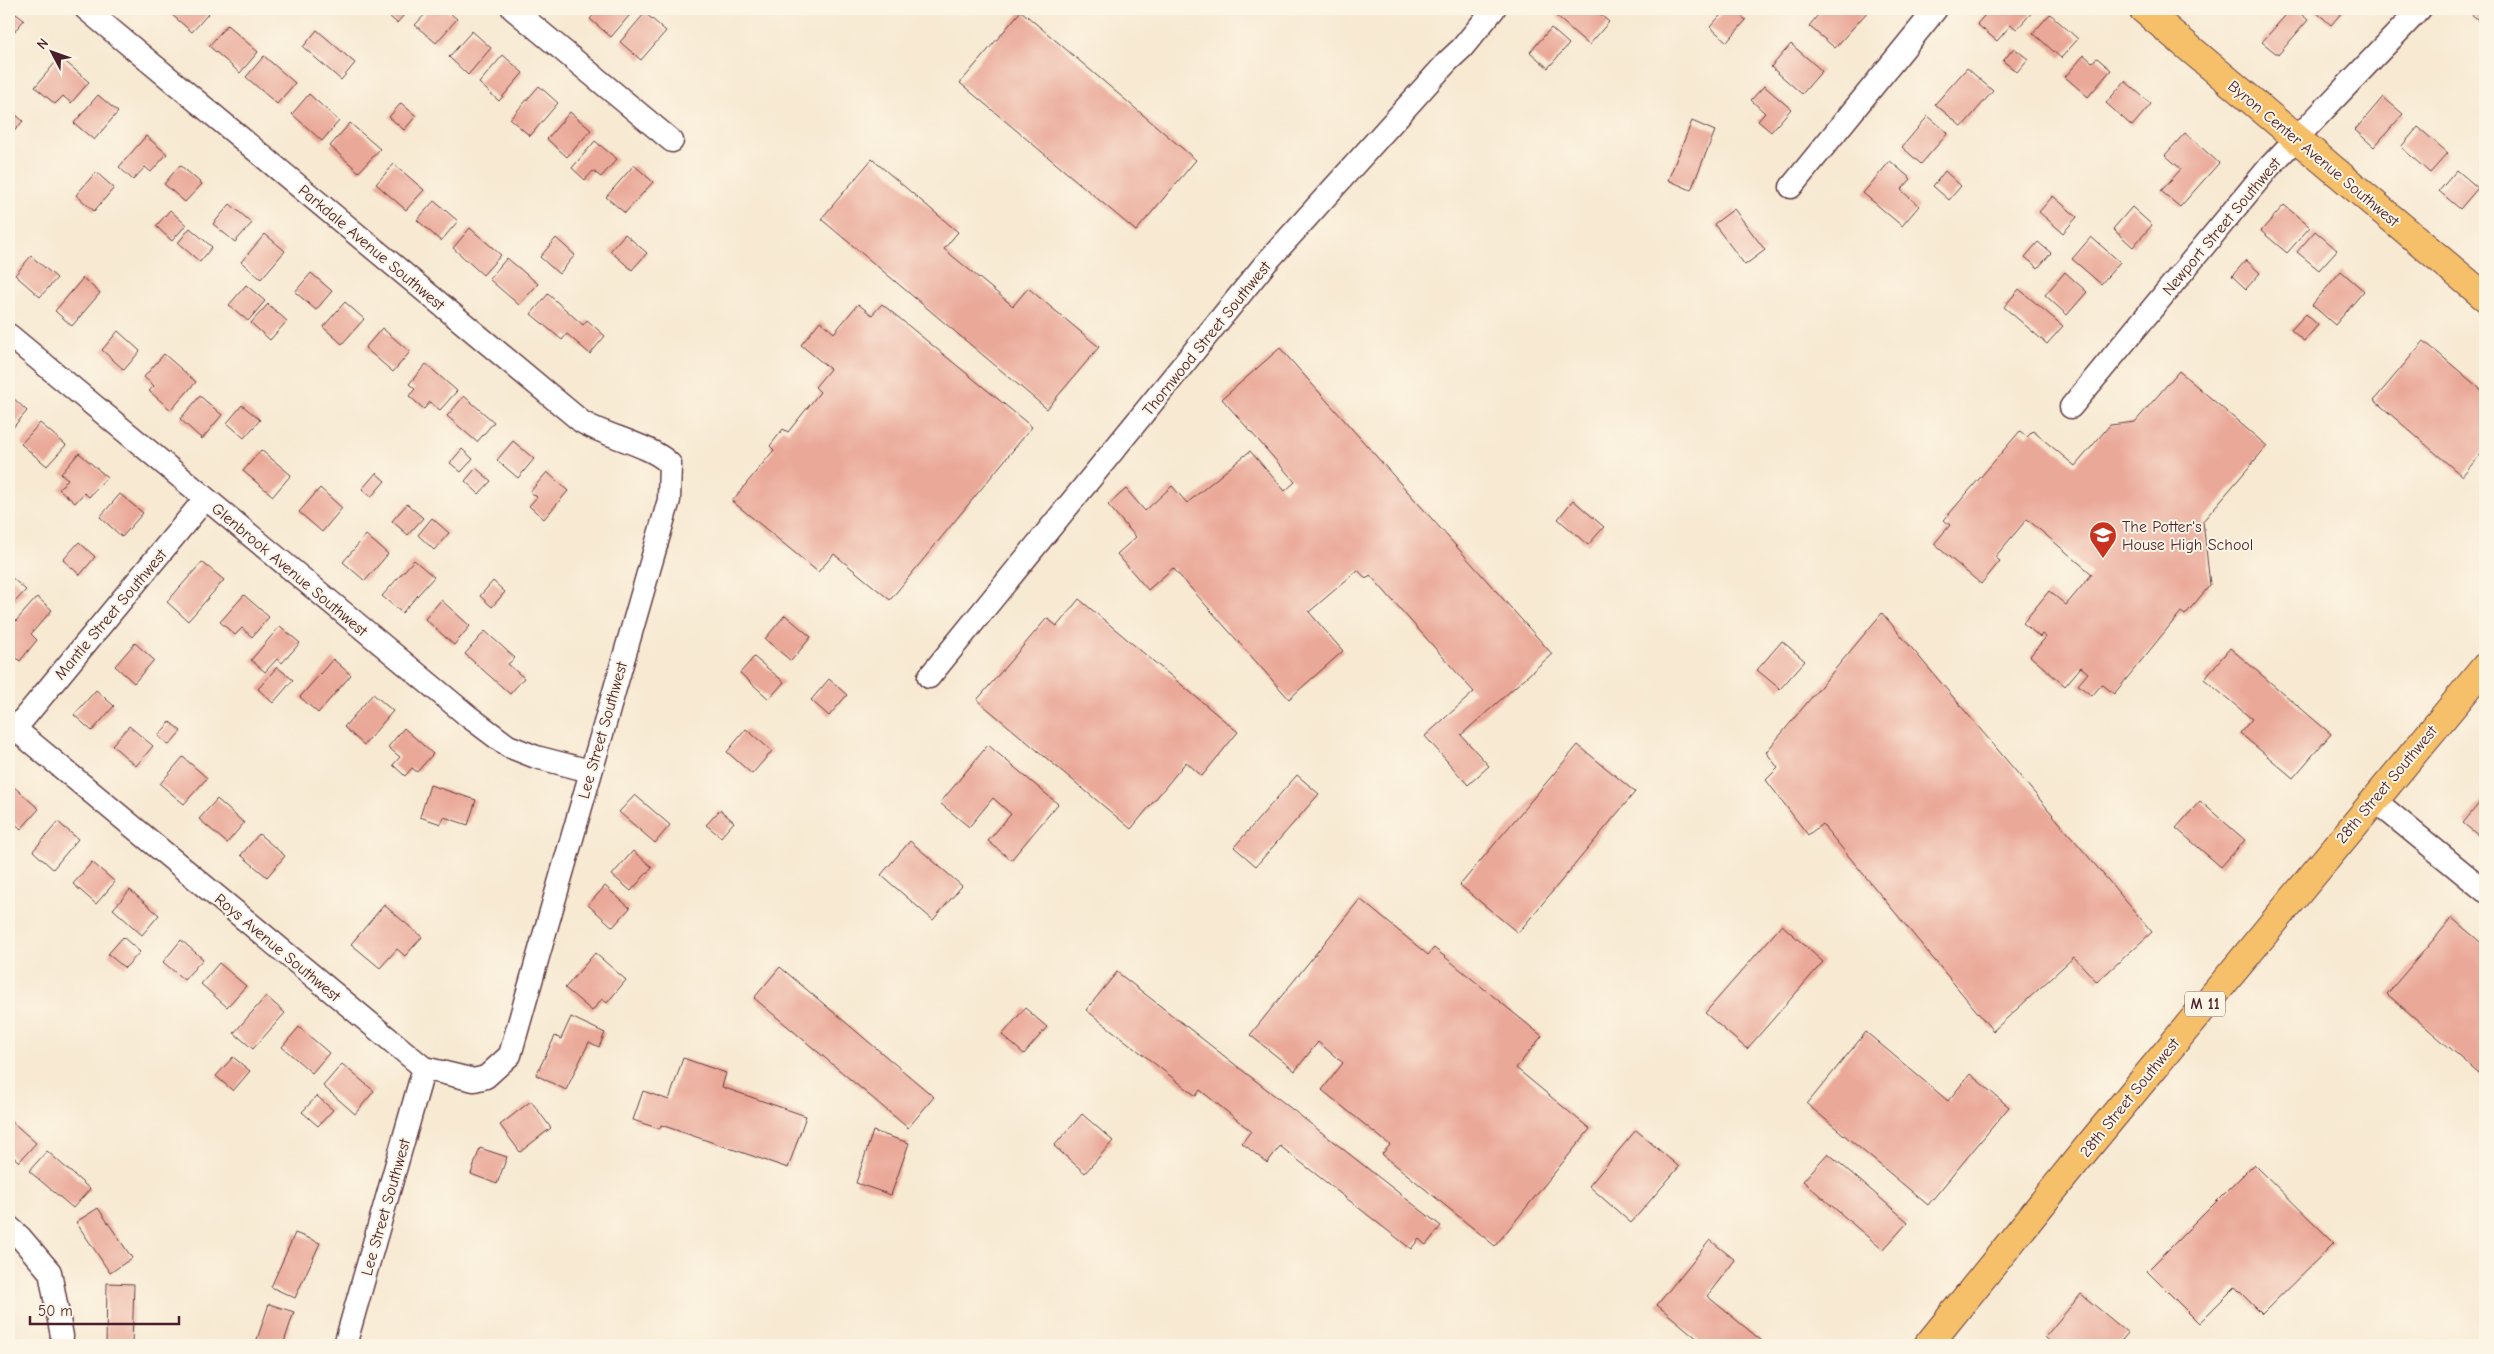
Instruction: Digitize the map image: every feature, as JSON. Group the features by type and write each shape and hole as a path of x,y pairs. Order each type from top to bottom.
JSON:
{"main road":[{"name":"Byron Center Avenue Southwest","path":"2143,9 2485,297"},
{"name":"28th Street Southwest","path":"1928,1345 2087,1148 2373,800 2485,667"}],"street":[{"name":"Parkdale Avenue Southwest","path":"86,9 582,422 597,431 662,456 670,464"},
{"path":"513,9 672,141"},
{"name":"Thornwood Street Southwest","path":"929,677 1265,264 1448,61 1462,48 1494,9"},
{"path":"1791,186 1936,9"},
{"name":"Newport Street Southwest","path":"2071,407 2296,138 2420,9"},
{"name":"Glenbrook Avenue Southwest","path":"9,335 468,716 508,746 536,757 590,771"},
{"name":"Lee Street Southwest","path":"526,995 669,500 670,464"},
{"name":"Mantle Street Southwest","path":"12,726 205,499"},
{"name":"Roys Avenue Southwest","path":"12,726 424,1068 474,1080 486,1077 510,1055 526,995"},
{"path":"2373,800 2485,891"},
{"name":"Lee Street Southwest","path":"345,1345 424,1068"},
{"path":"9,1227 50,1272 62,1336 61,1345"}],"building":[{"path":"9,9 24,20 9,38"},
{"path":"165,9 205,9 209,13 192,32"},
{"path":"381,9 409,9 397,23"},
{"path":"430,9 445,9 457,19 436,43 415,25"},
{"path":"599,9 635,9 611,37 590,19"},
{"path":"1563,9 1594,9 1609,22 1589,45 1556,16"},
{"path":"1726,9 1733,9 1746,20 1727,42 1710,27"},
{"path":"1823,9 1870,9 1835,48 1809,26"},
{"path":"1990,9 2035,9 2017,29 2011,25 1997,41 1977,24"},
{"path":"2291,9 2295,9 2308,20 2278,55 2262,42"},
{"path":"2315,9 2343,9 2344,10 2331,25"},
{"path":"2465,9 2485,9 2485,19 2482,23"},
{"path":"1021,11 1196,160 1136,231 960,83"},
{"path":"645,13 666,31 641,60 620,42"},
{"path":"2050,14 2078,39 2061,58 2033,33"},
{"path":"227,25 258,52 240,73 209,46"},
{"path":"1551,28 1569,44 1548,68 1530,52"},
{"path":"317,30 355,63 341,80 303,47"},
{"path":"472,31 491,48 468,75 449,57"},
{"path":"1791,44 1822,71 1802,94 1771,67"},
{"path":"2014,48 2028,59 2017,72 2003,61"},
{"path":"503,55 523,73 499,101 479,83"},
{"path":"2084,55 2092,62 2097,58 2111,70 2088,97 2065,77"},
{"path":"264,56 295,83 277,104 246,77"},
{"path":"60,57 89,82 71,103 63,96 55,104 35,87"},
{"path":"1967,68 1993,91 1962,127 1935,104"},
{"path":"2125,81 2151,104 2132,126 2106,103"},
{"path":"539,86 558,103 530,136 510,119"},
{"path":"1764,86 1791,109 1771,132 1758,121 1765,113 1751,100"},
{"path":"309,94 339,121 322,141 292,114"},
{"path":"98,95 118,112 94,140 74,123"},
{"path":"2383,97 2403,114 2374,147 2355,130"},
{"path":"401,103 416,116 404,130 389,117"},
{"path":"9,109 23,121 9,137"},
{"path":"570,112 591,130 567,157 547,139"},
{"path":"1928,116 1948,133 1921,164 1902,147"},
{"path":"1692,121 1715,131 1691,190 1668,180"},
{"path":"350,123 380,149 359,172 330,146"},
{"path":"2418,127 2448,153 2430,173 2401,147"},
{"path":"2185,133 2219,163 2180,207 2161,191 2181,169 2165,155"},
{"path":"146,136 167,154 151,172 145,167 133,180 119,167"},
{"path":"595,141 617,159 601,177 593,171 585,180 572,168"},
{"path":"872,159 958,232 944,249 1013,306 1028,288 1099,347 1047,409 821,219"},
{"path":"1890,161 1911,179 1901,190 1919,206 1902,226 1863,193"},
{"path":"394,164 424,190 406,210 376,184"},
{"path":"180,165 202,184 185,202 164,184"},
{"path":"634,165 653,182 625,213 606,197"},
{"path":"2457,170 2478,188 2460,209 2439,191"},
{"path":"1945,171 1961,186 1949,200 1933,186"},
{"path":"96,172 114,188 94,211 76,195"},
{"path":"2053,196 2077,217 2063,233 2039,212"},
{"path":"434,201 458,221 441,241 417,220"},
{"path":"230,204 252,223 235,242 213,224"},
{"path":"2284,205 2310,227 2287,253 2261,231"},
{"path":"2132,207 2152,225 2133,247 2113,229"},
{"path":"1734,209 1765,250 1745,265 1714,224"},
{"path":"170,210 186,225 172,241 156,226"},
{"path":"190,228 212,247 200,262 178,243"},
{"path":"470,228 501,255 483,275 453,248"},
{"path":"2315,231 2337,250 2319,270 2297,252"},
{"path":"265,234 285,251 261,279 241,262"},
{"path":"625,234 647,253 632,270 610,251"},
{"path":"2091,237 2120,262 2101,284 2072,259"},
{"path":"556,238 575,255 559,274 540,257"},
{"path":"2038,242 2051,253 2038,268 2025,257"},
{"path":"31,256 57,278 40,297 15,275"},
{"path":"507,258 538,284 519,305 489,279"},
{"path":"2246,260 2260,273 2246,289 2232,276"},
{"path":"2341,271 2364,291 2335,325 2312,305"},
{"path":"2065,272 2087,292 2067,315 2045,295"},
{"path":"311,273 332,291 316,310 295,292"},
{"path":"83,278 100,293 72,326 55,311"},
{"path":"246,285 265,301 248,321 229,305"},
{"path":"2019,289 2063,326 2047,344 2004,307"},
{"path":"548,294 583,325 587,320 605,336 590,354 567,334 562,340 531,314"},
{"path":"345,302 364,319 342,344 323,327"},
{"path":"268,304 287,321 270,340 251,323"},
{"path":"858,304 872,315 882,304 1032,427 890,600 834,554 818,572 732,501 774,450 770,446 783,429 788,432 820,392 815,387 830,369 801,345 820,321 834,333"},
{"path":"2306,314 2318,325 2304,341 2291,330"},
{"path":"382,328 410,352 393,372 365,348"},
{"path":"118,331 140,351 124,370 102,350"},
{"path":"2424,341 2485,393 2485,449 2462,476 2374,400"},
{"path":"1280,348 1552,654 1461,735 1489,766 1468,785 1425,736 1474,692 1370,575 1366,579 1358,570 1309,612 1343,651 1289,699 1173,568 1148,590 1117,554 1136,537 1108,505 1126,489 1145,511 1172,486 1187,503 1250,451 1285,491 1295,482 1222,399"},
{"path":"164,354 196,382 171,410 149,391 154,386 144,377"},
{"path":"426,364 457,391 440,410 430,402 424,409 409,396 415,389 409,384"},
{"path":"2179,371 2267,446 2203,521 2210,585 2185,615 2181,612 2114,694 2102,684 2092,696 2078,685 2088,673 2081,667 2065,686 2030,656 2046,637 2042,634 2040,637 2023,623 2049,591 2066,605 2092,574 2027,519 1995,557 2000,561 1981,584 1934,544 1950,525 1944,520 2020,431 2027,437 2033,431 2075,466 2110,425 2135,422"},
{"path":"9,394 27,411 10,431 9,430"},
{"path":"200,396 222,415 202,439 180,419"},
{"path":"464,396 494,422 477,442 447,416"},
{"path":"242,405 260,420 244,438 227,423"},
{"path":"40,423 66,445 47,466 21,444"},
{"path":"513,441 534,459 518,478 497,460"},
{"path":"462,449 473,459 461,472 450,463"},
{"path":"261,450 291,475 273,496 243,471"},
{"path":"79,453 107,477 89,497 84,493 75,503 59,489 68,479 61,474"},
{"path":"476,468 491,481 479,494 465,481"},
{"path":"547,472 568,491 544,519 529,506 537,497 530,492"},
{"path":"376,473 385,481 371,497 362,489"},
{"path":"320,488 342,508 322,532 299,512"},
{"path":"120,494 143,513 122,537 100,517"},
{"path":"1573,500 1604,527 1588,545 1558,519"},
{"path":"407,504 423,518 408,535 392,521"},
{"path":"432,518 449,533 434,550 418,535"},
{"path":"366,535 388,554 365,581 343,562"},
{"path":"79,542 95,557 80,575 63,560"},
{"path":"414,560 434,577 402,613 382,596"},
{"path":"202,562 224,580 188,621 167,602"},
{"path":"11,577 26,590 15,602 9,596 9,580"},
{"path":"493,581 505,592 492,607 480,596"},
{"path":"244,595 269,617 252,637 242,628 235,635 220,622"},
{"path":"37,597 52,610 31,634 37,640 20,661 9,651 9,629"},
{"path":"1079,599 1238,732 1202,776 1186,762 1131,829 977,700 1047,618 1057,626"},
{"path":"441,600 470,626 454,645 425,619"},
{"path":"1882,613 2152,932 2097,982 2074,957 1993,1031 1822,824 1808,835 1766,780 1778,768 1766,752"},
{"path":"785,615 811,637 791,661 765,639"},
{"path":"280,626 300,643 282,663 277,659 265,672 251,660"},
{"path":"485,631 515,658 508,664 524,678 510,694 465,654"},
{"path":"1782,641 1805,661 1780,689 1757,670"},
{"path":"135,643 154,660 134,683 115,666"},
{"path":"2230,648 2331,734 2293,778 2240,733 2252,719 2204,679"},
{"path":"754,657 784,682 769,699 740,673"},
{"path":"333,659 351,675 318,713 300,697"},
{"path":"277,667 293,680 273,703 258,689"},
{"path":"829,679 847,695 829,716 811,700"},
{"path":"96,690 114,706 92,731 74,715"},
{"path":"373,694 393,711 364,745 344,727"},
{"path":"170,722 181,731 169,745 158,736"},
{"path":"129,726 153,746 136,766 112,745"},
{"path":"404,728 433,754 417,772 412,768 405,776 393,765 400,757 388,747"},
{"path":"746,729 772,751 752,774 727,752"},
{"path":"988,745 1058,804 1011,860 988,841 1011,814 993,798 969,827 940,803"},
{"path":"1578,745 1635,792 1518,933 1460,885"},
{"path":"183,757 207,778 184,804 160,784"},
{"path":"1297,775 1319,794 1256,866 1234,847"},
{"path":"430,785 476,800 468,825 444,817 441,824 420,817"},
{"path":"13,786 39,809 21,829 9,818 9,791"},
{"path":"635,795 670,825 655,843 619,812"},
{"path":"2485,796 2485,841 2463,823"},
{"path":"217,799 244,823 227,843 199,819"},
{"path":"2200,801 2245,840 2221,867 2176,828"},
{"path":"720,810 734,822 721,837 706,825"},
{"path":"58,822 78,839 53,869 33,851"},
{"path":"259,834 285,856 267,877 241,855"},
{"path":"910,841 962,886 933,920 881,875"},
{"path":"633,851 652,867 631,891 612,875"},
{"path":"92,862 115,882 96,904 73,884"},
{"path":"605,886 630,908 613,927 588,905"},
{"path":"130,890 159,915 142,935 113,909"},
{"path":"1360,899 1428,955 1434,948 1542,1036 1516,1068 1590,1129 1495,1246 1382,1154 1390,1145 1322,1090 1343,1063 1318,1042 1295,1071 1250,1035"},
{"path":"384,905 422,937 405,956 397,949 380,968 351,944"},
{"path":"2452,918 2485,946 2485,1078 2387,994"},
{"path":"1782,925 1823,962 1747,1049 1705,1013"},
{"path":"123,937 140,952 125,968 108,954"},
{"path":"181,940 203,959 184,980 163,962"},
{"path":"595,953 626,980 607,1003 602,999 592,1011 565,988"},
{"path":"219,963 246,986 227,1007 201,984"},
{"path":"780,967 934,1097 908,1128 754,998"},
{"path":"1117,972 1441,1226 1426,1245 1419,1239 1411,1249 1280,1146 1267,1163 1242,1143 1251,1131 1200,1090 1196,1096 1086,1010"},
{"path":"266,996 285,1013 253,1049 234,1033"},
{"path":"1025,1008 1047,1027 1024,1054 1002,1035"},
{"path":"571,1017 605,1033 599,1047 589,1042 566,1090 536,1075 555,1036 561,1039"},
{"path":"299,1027 329,1053 312,1073 282,1047"},
{"path":"1866,1032 1948,1101 1970,1074 2009,1107 1928,1205 1807,1104"},
{"path":"233,1057 250,1071 233,1091 216,1076"},
{"path":"683,1058 726,1073 722,1087 806,1116 788,1168 661,1125 660,1129 633,1120 643,1091 669,1100"},
{"path":"342,1064 374,1091 355,1114 323,1086"},
{"path":"317,1096 333,1110 318,1126 302,1112"},
{"path":"531,1101 551,1128 520,1152 500,1125"},
{"path":"1082,1114 1113,1141 1085,1173 1054,1146"},
{"path":"9,1119 36,1143 19,1162 9,1153"},
{"path":"1636,1130 1679,1167 1631,1223 1589,1186"},
{"path":"873,1131 909,1143 891,1195 856,1183"},
{"path":"480,1148 507,1157 497,1184 471,1174"},
{"path":"47,1151 90,1189 73,1208 29,1171"},
{"path":"1828,1153 1908,1222 1883,1250 1803,1181"},
{"path":"2254,1164 2334,1243 2262,1314 2235,1287 2199,1323 2147,1271"},
{"path":"98,1208 132,1258 110,1273 76,1222"},
{"path":"295,1233 320,1243 295,1298 271,1287"},
{"path":"1710,1240 1735,1260 1707,1296 1762,1341 1759,1345 1705,1345 1657,1305"},
{"path":"107,1283 134,1284 132,1345 106,1345"},
{"path":"2081,1294 2128,1333 2118,1345 2054,1345 2045,1337"},
{"path":"269,1304 294,1312 283,1345 255,1345"}],"place":[{"name":"The Potter's House High School","path":"2103,559"}]}
